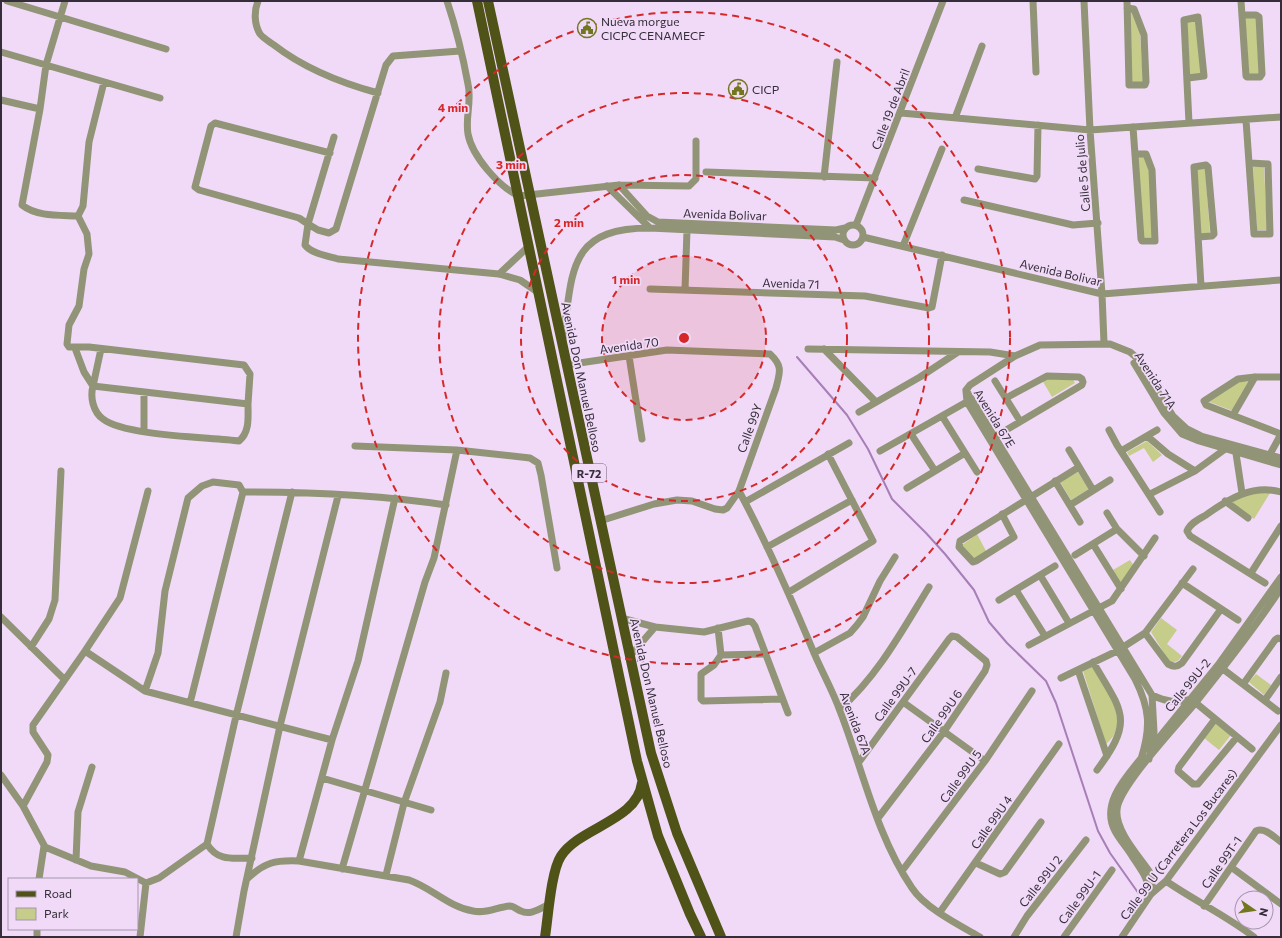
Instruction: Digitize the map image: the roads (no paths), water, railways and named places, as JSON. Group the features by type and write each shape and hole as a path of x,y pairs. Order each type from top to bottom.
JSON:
{"main road":[{"name":"Avenida Don Manuel Belloso","path":"477,1 566,365 651,753 674,826 721,937"},
{"name":"Avenida Don Manuel Belloso","path":"488,1 524,196 528,246 634,747 658,836 701,937"},
{"path":"545,937 552,885 560,857 574,842 609,822 631,806 640,794 642,780"}],"street":[{"path":"7,1 166,49"},
{"path":"65,1 46,65 40,109 22,205 28,210 46,214 78,216"},
{"path":"258,1 256,10 256,26 260,35 278,48 326,76 345,84 378,93"},
{"path":"447,1 469,86 468,134 473,149 484,165 508,190 524,196 619,185 690,186 696,179 696,141"},
{"name":"Calle 19 de Abril","path":"856,225 901,113 943,1"},
{"path":"1033,1 1036,72"},
{"name":"Calle 5 de Julio","path":"1084,1 1090,130 1098,223 1104,343"},
{"path":"1241,1 1242,16 1246,76 1260,77 1262,74 1259,18 1256,15 1242,16"},
{"path":"1127,4 1134,9 1144,35 1145,85 1129,85 1127,4"},
{"path":"1188,78 1204,76 1200,19 1198,17 1184,20 1189,123"},
{"path":"955,118 982,46"},
{"path":"330,153 215,123 211,126 195,187 199,190 289,214 323,233 329,233 336,229 386,65 393,56 460,51"},
{"path":"1,52 160,98"},
{"path":"824,177 837,62"},
{"path":"78,216 83,206 89,142 104,82"},
{"path":"1,100 40,109"},
{"path":"901,113 1090,130 1281,117"},
{"path":"1246,120 1254,234 1270,234 1268,164 1250,163"},
{"path":"978,169 1035,179 1037,176 1038,125"},
{"path":"1133,127 1141,240 1155,240 1152,170 1146,154 1136,154"},
{"path":"334,137 308,224 305,245 307,247 338,259 499,274 520,280 539,294"},
{"path":"904,246 942,149"},
{"path":"1198,238 1212,236 1214,234 1208,167 1206,165 1194,167 1198,238 1201,286"},
{"path":"706,172 875,178"},
{"name":"Avenida Bolivar","path":"619,185 646,216 658,222 836,230 845,228"},
{"path":"607,186 650,228"},
{"path":"964,200 1073,225 1098,223"},
{"path":"78,216 87,234 89,254 84,269 79,306 69,325 67,344 70,348 101,349 244,365 250,374 248,424 245,436 239,441 144,431 113,425 102,419 96,413 92,400 93,386 101,349"},
{"path":"561,346 573,274 578,259 588,246 606,233 622,229 650,228 835,237 844,240 848,244 856,245 863,237 861,229 856,225 850,225 845,228 843,234 844,240"},
{"path":"684,290 687,230"},
{"name":"Avenida Bolivar","path":"863,237 1102,294 1281,280"},
{"path":"499,274 528,246"},
{"name":"Avenida 71","path":"650,289 865,296 931,308 942,255"},
{"name":"Avenida 71A","path":"966,390 970,385 1015,356 1040,345 1104,343 1117,346 1130,352 1137,358 1170,412 1187,429 1201,436 1268,458 1281,465"},
{"path":"75,348 84,372 93,386"},
{"path":"808,349 990,352 1015,356"},
{"path":"824,349 876,402"},
{"name":"Avenida 70","path":"566,365 667,350 770,354 778,361 780,372"},
{"path":"859,412 920,377 958,352"},
{"path":"629,356 642,439"},
{"name":"Calle 99Y","path":"600,521 654,504 677,500 692,501 722,510 727,508 739,490 776,388 780,372"},
{"path":"992,438 1020,420 1082,385 1082,379 1054,375 1047,376 1006,398"},
{"path":"1268,458 1281,434 1206,405 1204,401 1233,381 1255,377 1281,377"},
{"path":"1233,415 1255,377"},
{"path":"995,381 1020,420"},
{"path":"93,386 248,404"},
{"name":"Avenida 67E","path":"966,390 969,400 1120,649 1152,695 1154,719 1153,745"},
{"path":"144,392 144,431"},
{"path":"880,451 969,400"},
{"path":"942,416 977,472"},
{"path":"1109,430 1160,512"},
{"path":"1121,451 1157,430"},
{"path":"911,434 935,471"},
{"path":"1147,436 1168,454 1195,471"},
{"path":"745,502 849,443"},
{"path":"355,446 457,450 525,457 538,463 557,568"},
{"path":"1150,494 1195,471 1232,447 1242,493"},
{"path":"342,869 425,582 434,558 457,450"},
{"path":"1069,450 1093,490"},
{"path":"907,488 965,453"},
{"path":"789,592 872,541 828,454"},
{"name":"Avenida 71A","path":"1268,458 1281,458"},
{"path":"1002,514 1014,537 976,561 970,561 958,544 1002,514 1079,467"},
{"path":"32,647 49,619 55,600 61,471"},
{"path":"1070,505 1110,480"},
{"path":"1055,481 1080,522"},
{"path":"145,691 158,653 165,591 188,498 202,486 213,482 239,485 243,492 190,703"},
{"name":"Avenida 67A","path":"739,490 789,592 814,653 840,709 859,762 867,791 893,856 918,896 940,912 980,937"},
{"path":"1265,583 1190,536 1187,531 1191,525 1225,501 1242,493 1265,490 1281,492"},
{"path":"23,806 47,762 48,755 33,732 33,725 120,598 148,491"},
{"path":"243,492 292,492 338,496 395,498 446,506"},
{"path":"252,858 221,858 211,852 207,844 236,716 292,492"},
{"path":"236,937 280,726 338,496"},
{"path":"299,861 332,740 358,661 395,498"},
{"path":"766,546 852,500"},
{"path":"1225,501 1248,518"},
{"path":"1107,513 1117,529 1144,556"},
{"path":"1251,574 1281,526"},
{"path":"1075,554 1117,529"},
{"path":"1029,645 1112,601 1156,538"},
{"path":"1093,544 1121,589"},
{"path":"814,653 850,633 857,626 863,617 880,581 895,558"},
{"path":"999,600 1055,566"},
{"path":"1061,678 1120,649 1145,633 1193,569"},
{"path":"1040,575 1069,623"},
{"name":"Calle 99U-2","path":"1220,667 1281,577"},
{"path":"1182,583 1238,620"},
{"path":"840,709 857,692 876,668 929,587"},
{"name":"Calle 99U-2","path":"1151,894 1152,878 1120,828 1114,808 1114,795 1123,781 1145,759 1193,701 1281,588"},
{"path":"1016,590 1045,636"},
{"path":"1145,633 1168,664 1173,667 1177,666 1182,663 1221,609"},
{"path":"1,617 64,680"},
{"path":"621,618 654,627 704,632 748,621 752,622 755,626 764,654 788,714"},
{"path":"630,656 654,627"},
{"path":"718,628 721,655 714,665 701,674 701,699 704,701 782,699"},
{"name":"Calle 99U 6","path":"878,818 943,733 988,665 979,654 957,637 952,636 949,639"},
{"path":"1244,684 1275,640 1278,638 1281,639"},
{"name":"Calle 99U-7","path":"859,762 949,639"},
{"name":"Avenida 67E","path":"1120,649 1145,700 1148,719 1145,759"},
{"path":"85,651 145,691 332,740"},
{"path":"721,655 764,654"},
{"path":"1094,662 1118,704 1121,718 1120,730 1115,743 1097,770"},
{"path":"1220,667 1278,711"},
{"path":"1078,670 1107,756"},
{"path":"386,875 404,803 440,702 446,673"},
{"path":"1265,700 1281,677"},
{"name":"Calle 99U 5","path":"902,871 985,762 1032,691"},
{"path":"1152,695 1160,699 1175,702 1193,701 1252,749"},
{"name":"Calle 99U-2","path":"1145,759 1153,745 1193,701"},
{"path":"903,702 943,733 985,762"},
{"path":"1215,719 1179,767 1178,771 1193,784 1198,784 1237,737"},
{"name":"Calle 99 U (Carretera Los Bucares)","path":"1122,937 1151,894 1166,881 1281,725"},
{"name":"Calle 99U 4","path":"940,912 1059,744"},
{"path":"76,860 78,812 92,767"},
{"path":"1,775 23,806 44,846 39,878"},
{"path":"322,778 431,810"},
{"path":"976,863 996,873 1000,874 1005,872 1040,822"},
{"name":"Calle 99T-1","path":"1204,906 1256,831 1260,829 1265,830 1281,842"},
{"name":"Calle 99U 2","path":"1014,937 1027,916 1086,840"},
{"path":"138,879 146,883 160,878 207,844"},
{"path":"44,846 91,866 125,872 136,878"},
{"path":"247,880 259,868 286,861 299,861 410,880 424,885 454,905 473,911 482,912 511,906 526,912 533,912 550,904"},
{"path":"1231,867 1281,904"},
{"name":"Calle 99U-1","path":"1064,937 1112,870"},
{"path":"1166,881 1204,906 1241,926 1254,937"},
{"path":"140,937 146,883"}],"waterway":[{"path":"797,357 847,415 868,449 892,499 945,554 974,590 989,622 1007,643 1046,681 1056,703 1098,831 1110,853 1139,894"}],"place":[{"name":"Nueva morgue CICPC CENAMECF","path":"587,28"},
{"name":"CICP","path":"738,89"}]}
